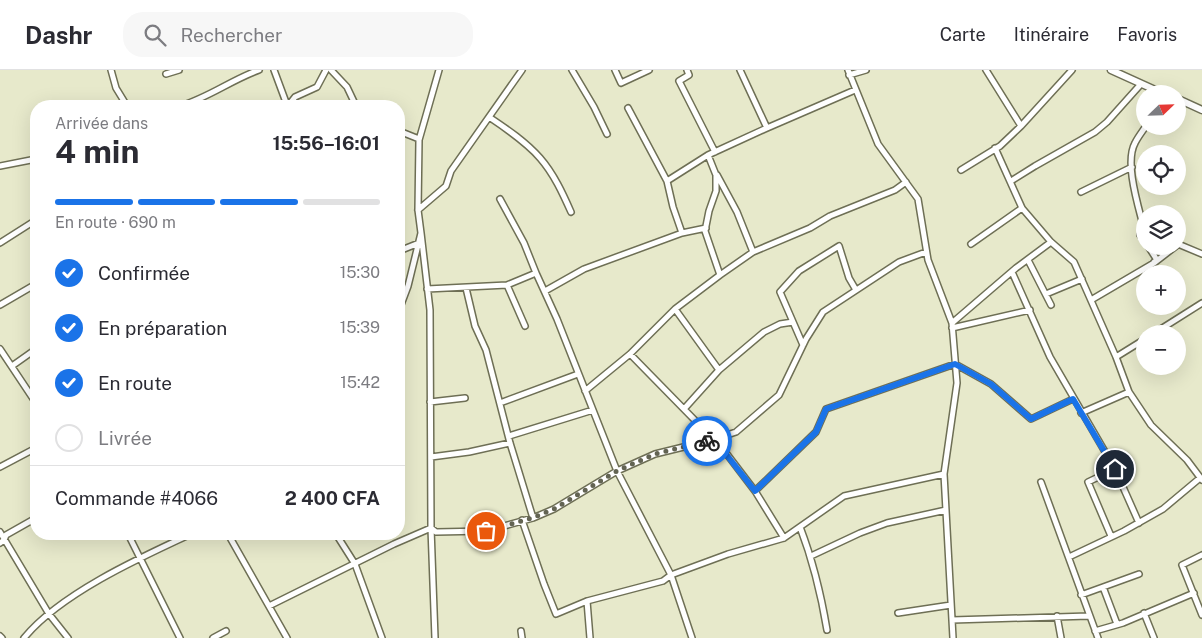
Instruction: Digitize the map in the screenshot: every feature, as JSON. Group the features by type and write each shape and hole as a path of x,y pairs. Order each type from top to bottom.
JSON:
{"street":[{"path":"111,70 116,88 123,100"},
{"path":"166,74 179,70"},
{"path":"199,100 258,70"},
{"path":"274,70 285,100"},
{"path":"292,100 316,87 326,70"},
{"path":"330,70 346,87 353,100"},
{"path":"435,638 431,528 430,310 418,210 419,139 439,70"},
{"path":"418,210 446,186 451,170 522,70"},
{"path":"572,70 594,107 607,134"},
{"path":"614,70 622,83 648,70"},
{"path":"687,70 689,75 679,81 714,152"},
{"path":"740,70 767,128"},
{"path":"866,70 849,72 878,144 918,199 928,260 952,326 957,383 944,474 953,638"},
{"path":"986,70 1021,126"},
{"path":"961,170 1000,146 1072,70"},
{"path":"1011,181 1095,132 1107,122 1141,84 1111,70"},
{"path":"667,181 714,152 855,90"},
{"path":"1186,103 1202,110"},
{"path":"628,108 667,181 682,233"},
{"path":"489,117 512,133 541,158 562,191 571,212"},
{"path":"405,133 419,139"},
{"path":"1138,205 1131,178 1134,143 1140,135"},
{"path":"995,148 1022,208 1051,242 1074,262 1116,357 1129,392 1151,424 1187,460 1201,479 1163,509 1069,557"},
{"path":"708,155 716,175 738,212 753,252"},
{"path":"0,166 30,160"},
{"path":"1081,192 1132,167"},
{"path":"716,175 716,191 709,211 706,228 720,275"},
{"path":"585,391 630,354 675,309 753,252 810,228 830,216 895,190 906,182"},
{"path":"500,199 524,243 545,290 617,471 671,575 692,638"},
{"path":"971,244 1022,208"},
{"path":"0,243 30,224"},
{"path":"545,290 584,269 682,233 706,228"},
{"path":"405,294 421,233"},
{"path":"952,326 1012,272 1051,242"},
{"path":"405,249 419,243"},
{"path":"803,345 780,292 799,271 839,246 849,278 856,290"},
{"path":"1186,248 1202,254"},
{"path":"431,528 436,532 486,531 532,518 554,509 617,471 655,454 736,432 779,395 803,345 823,312 899,262 926,252"},
{"path":"1154,255 1157,260"},
{"path":"1091,300 1164,255"},
{"path":"1028,260 1052,305"},
{"path":"1012,272 1050,357 1115,469 1139,522"},
{"path":"427,288 506,286 536,273"},
{"path":"1046,294 1082,279"},
{"path":"506,286 525,326"},
{"path":"0,305 30,288"},
{"path":"466,288 475,326 486,350 532,518"},
{"path":"1167,325 1202,303"},
{"path":"675,309 719,370"},
{"path":"952,326 1030,310"},
{"path":"684,409 719,370 770,328 793,322"},
{"path":"1116,357 1136,345"},
{"path":"0,349 30,394"},
{"path":"12,366 30,353"},
{"path":"630,354 722,449 755,491 784,538"},
{"path":"755,491 816,432 826,409 955,364 991,384 1031,419 1073,399"},
{"path":"500,403 578,374"},
{"path":"1081,413 1129,392"},
{"path":"430,402 465,398"},
{"path":"509,436 593,410"},
{"path":"431,457 469,452 510,443"},
{"path":"0,467 30,451"},
{"path":"1111,536 1088,482 1115,469"},
{"path":"522,520 556,614 587,601 663,581 671,575 728,554 784,538 844,496 944,474"},
{"path":"1041,482 1098,638"},
{"path":"811,556 860,533 887,523 946,510"},
{"path":"2,542 6,535 30,521"},
{"path":"800,527 811,556 823,603 827,630"},
{"path":"269,606 431,528"},
{"path":"0,532 2,542 49,614 68,638"},
{"path":"131,540 180,638"},
{"path":"24,638 49,614 97,582 140,558 178,540"},
{"path":"231,540 287,638"},
{"path":"340,540 355,564 382,638"},
{"path":"1202,555 1182,565 1202,615"},
{"path":"1082,595 1139,574"},
{"path":"1103,587 1117,624"},
{"path":"1095,631 1194,593"},
{"path":"587,601 590,638"},
{"path":"898,613 951,605"},
{"path":"1144,613 1154,638"},
{"path":"1057,616 1061,638"},
{"path":"952,620 1090,616"},
{"path":"213,638 226,631"},
{"path":"521,631 522,638"}],"way so far":[{"path":"486,531 532,518 554,509 617,471 655,454 707,441"}],"route":[{"path":"707,441 712,440 722,449 755,491 816,432 826,409 955,364 991,384 1031,419 1073,399 1115,469"}]}
